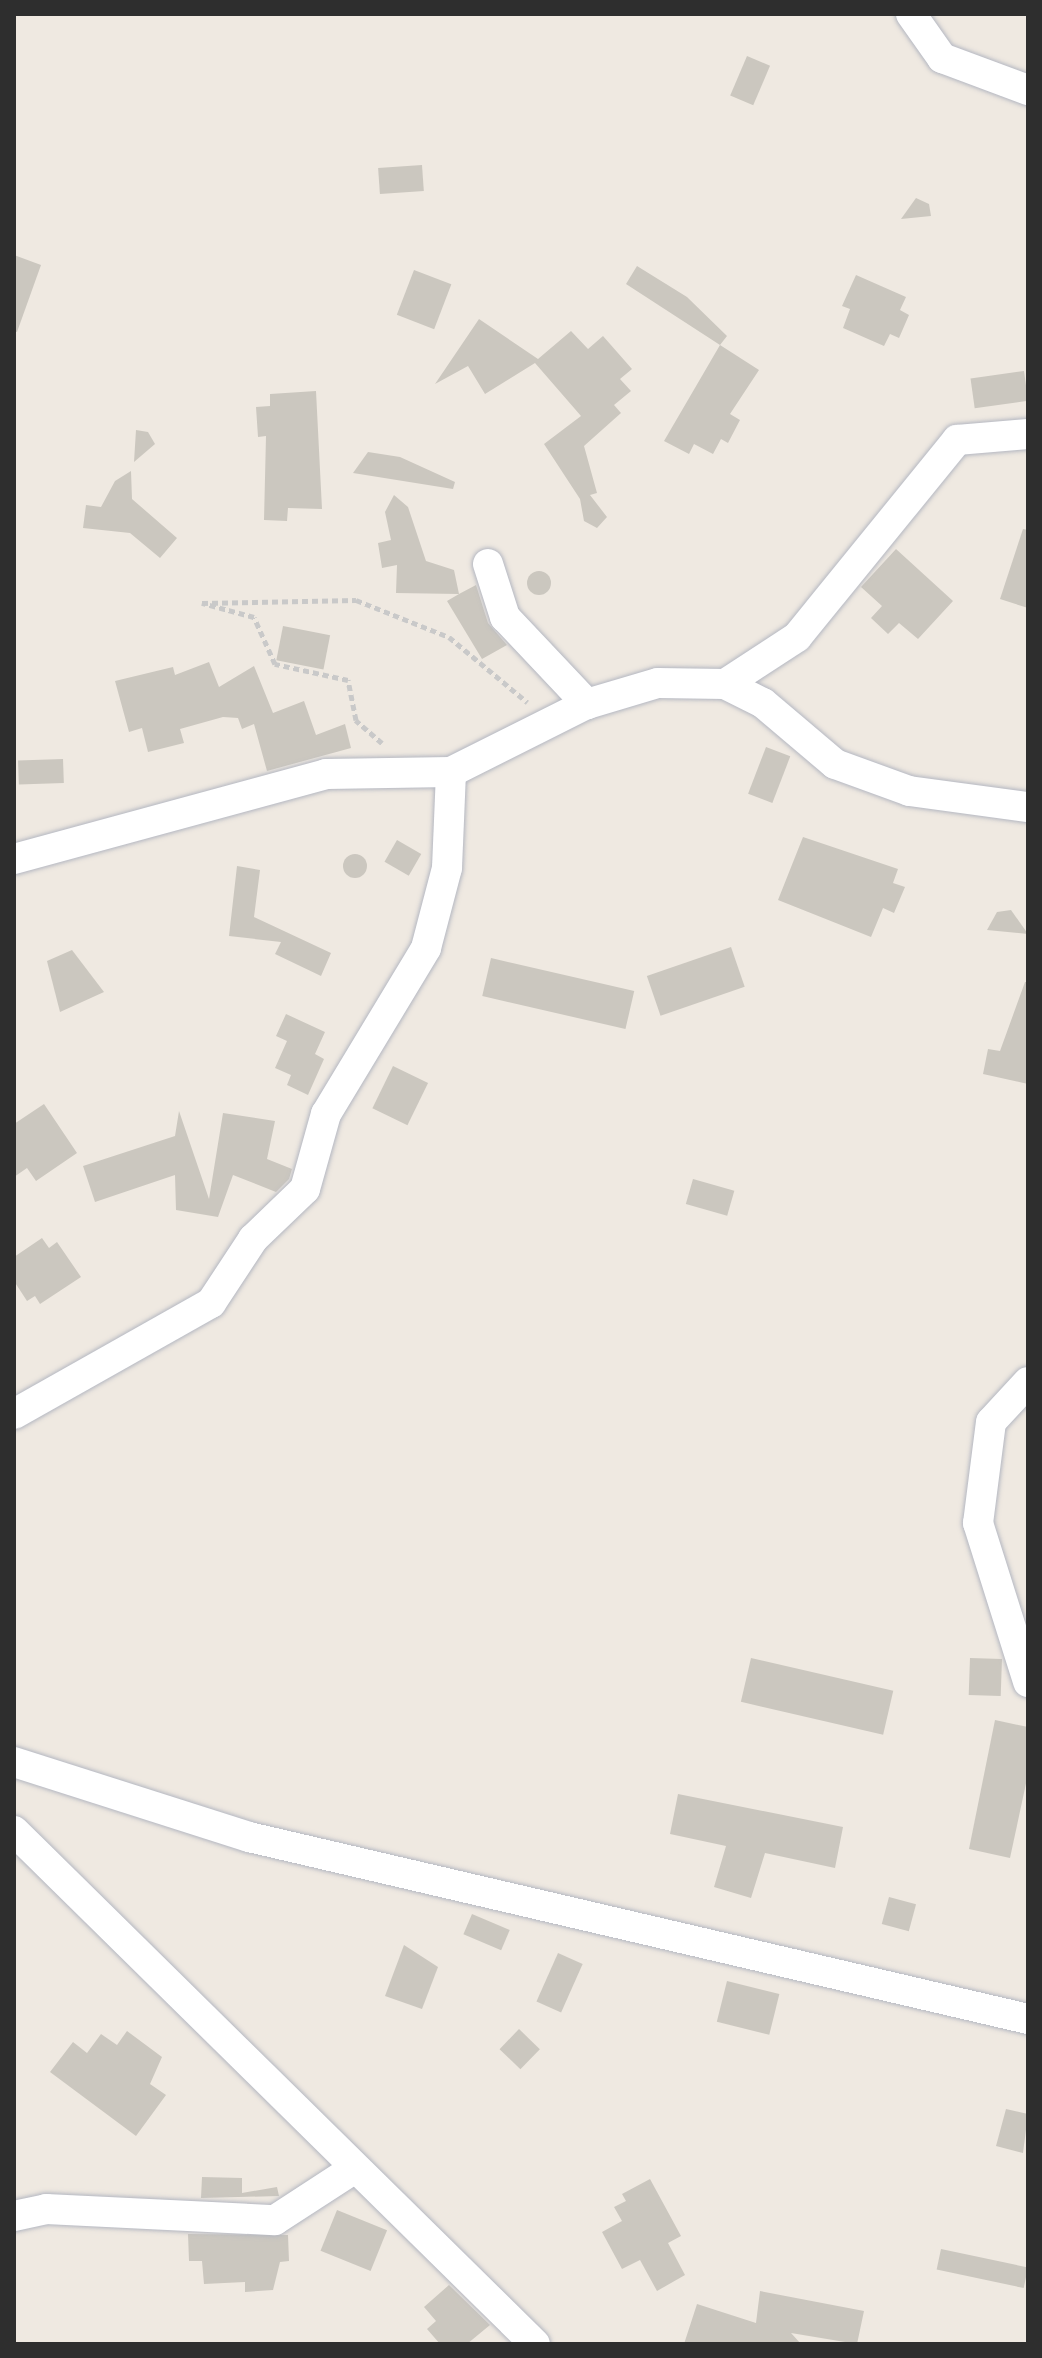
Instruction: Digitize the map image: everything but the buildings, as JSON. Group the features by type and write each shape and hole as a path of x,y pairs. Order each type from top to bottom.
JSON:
{"street":[{"path":"911,14 942,58 1028,90"},
{"path":"725,684 797,637 957,440 1028,434"},
{"path":"488,564 505,617 587,704"},
{"path":"14,859 326,774 451,772 549,720 587,704 658,683 725,684 763,703 835,764 909,791 1028,807"},
{"path":"14,1414 211,1303 253,1239 305,1189 326,1114 426,948 447,868 451,772"},
{"path":"1028,1382 991,1422 978,1523 1028,1682"},
{"path":"14,1762 249,1837 1028,2019"},
{"path":"14,1831 352,2170 535,2344"},
{"path":"14,2216 46,2209 275,2220 352,2170"}],"path":[{"path":"415,773 356,720 348,680 275,664 254,617 202,603 356,600 449,637 549,720"}]}
